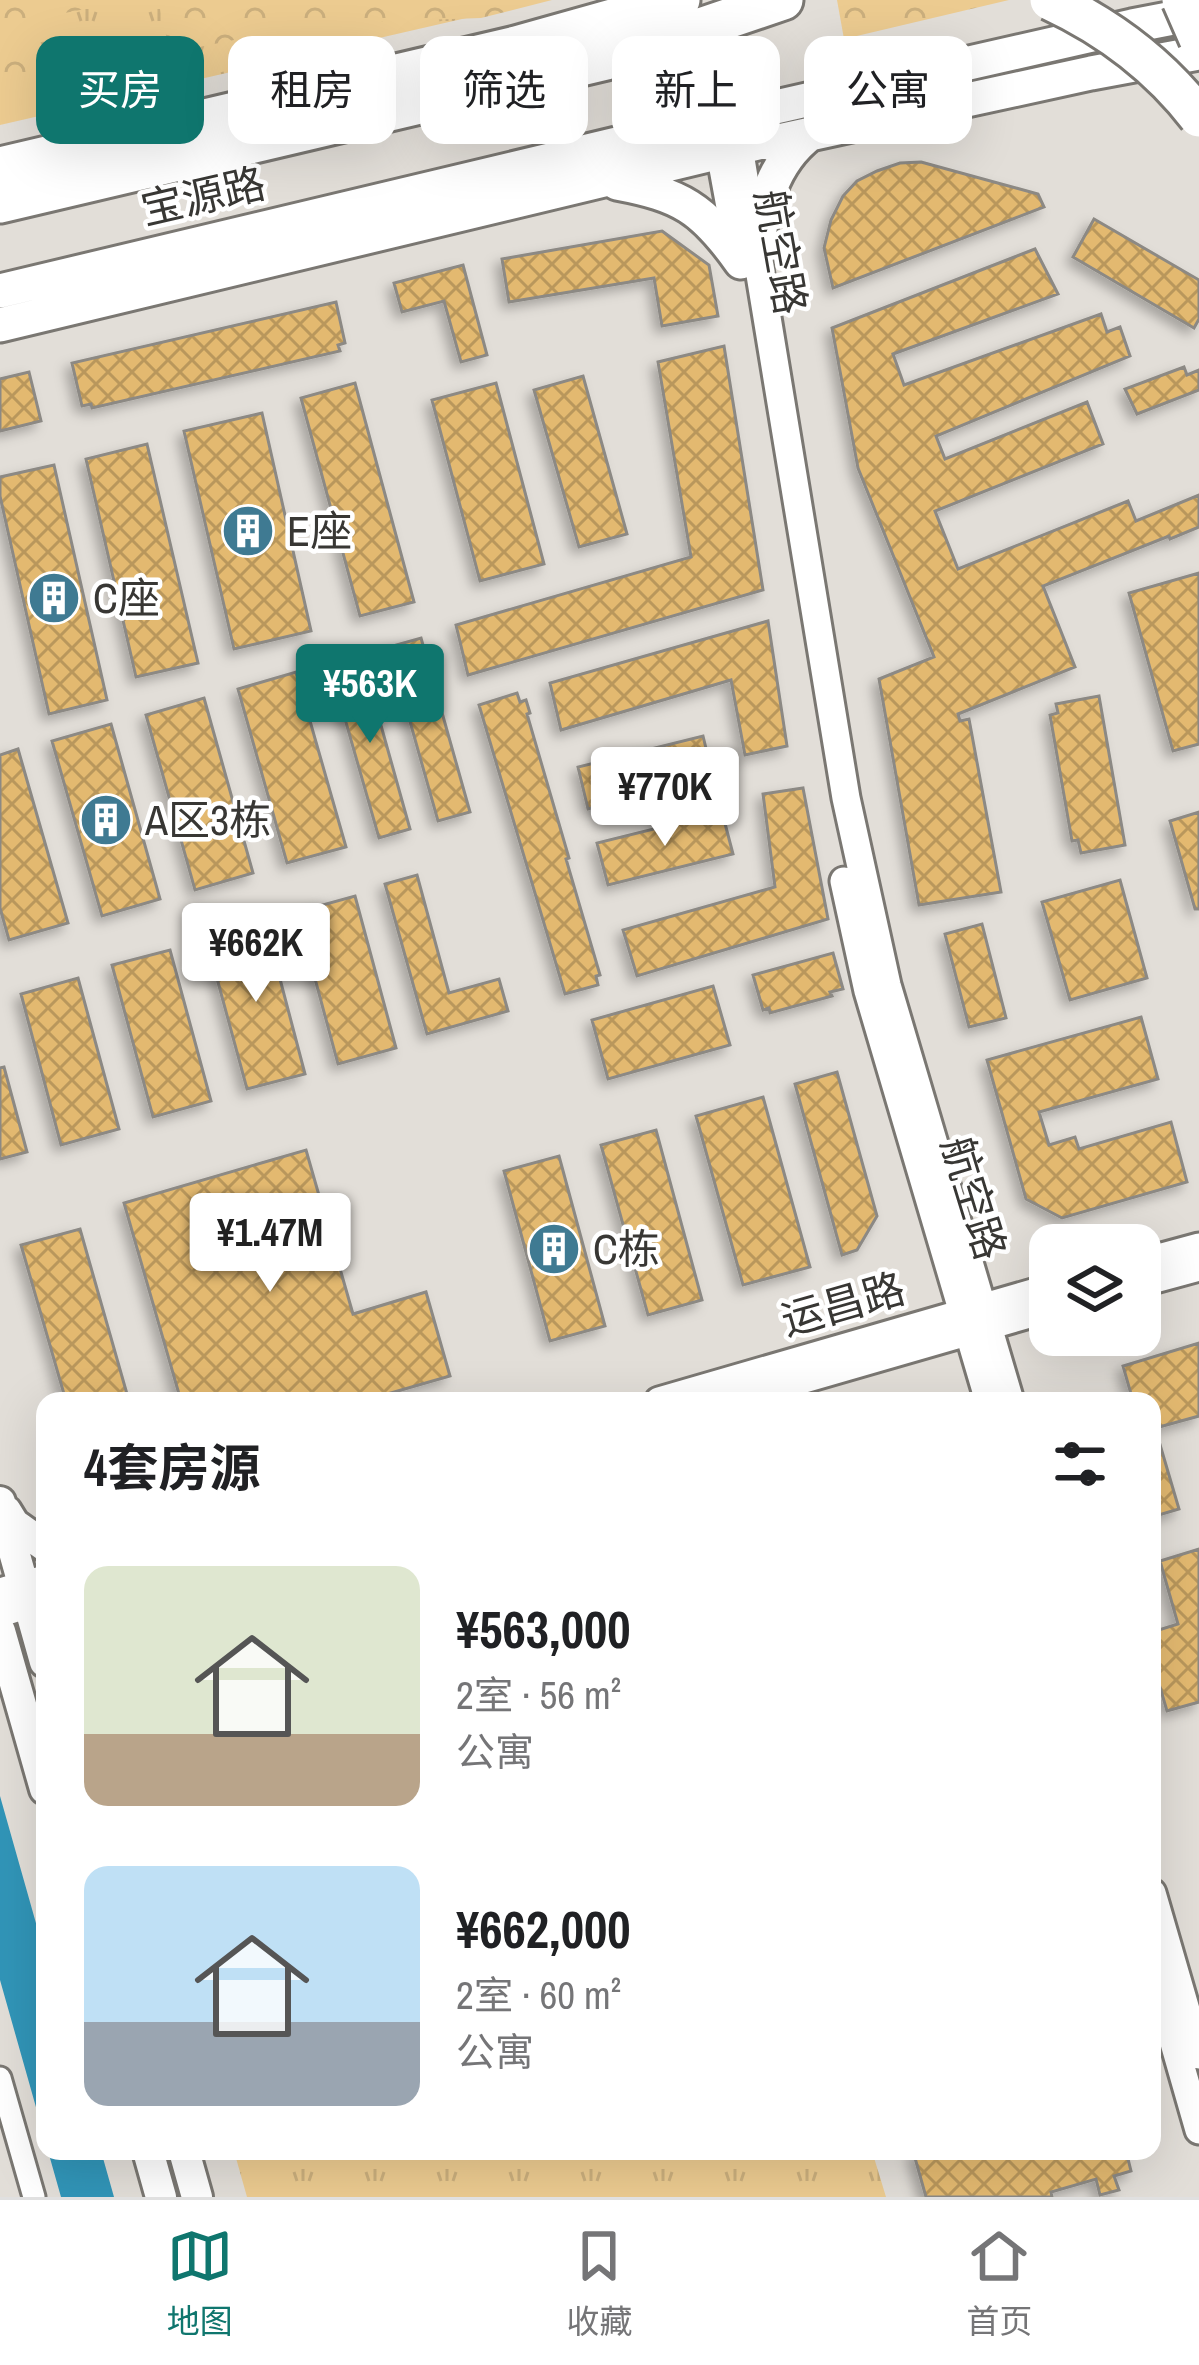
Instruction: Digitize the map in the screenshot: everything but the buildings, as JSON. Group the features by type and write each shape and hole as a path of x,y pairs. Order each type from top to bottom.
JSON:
{"highway":[{"path":"0,166 515,46 680,0"},
{"path":"0,203 606,60 783,0"},
{"path":"1050,0 1129,46 1167,79 1199,117"},
{"path":"1181,0 1199,15"},
{"path":"1181,0 1199,39"}],"main road":[{"name":"宝源路","path":"780,125 1132,26 1199,15"},
{"name":"宝源路","path":"972,100 1199,52"},
{"path":"603,180 661,192 686,204 749,258 775,178 804,139"},
{"name":"宝源路","path":"0,291 708,144"},
{"name":"宝源路","path":"0,325 603,180 715,144"},
{"path":"0,1502 14,1524 36,1540"},
{"path":"0,1502 36,1633"},
{"path":"0,1631 36,1757"},
{"path":"151,2160 161,2197"},
{"path":"187,2160 197,2197"}],"street":[{"name":"航空路","path":"728,144 749,258 824,778 868,991 976,1319 1006,1392"},
{"path":"1161,1257 1199,1247"},
{"path":"1161,1277 1199,1267"},
{"name":"运昌路","path":"755,1392 1029,1297"},
{"name":"运昌路","path":"694,1392 976,1319 1029,1311"},
{"name":"航空路","path":"976,1319 988,1392"},
{"path":"1161,1924 1199,2055"},
{"path":"1161,1997 1199,2130"},
{"path":"0,2078 34,2197"}],"green space":[{"path":"0,0 545,0 388,36 228,36 228,73 204,78 204,36 36,36 36,117 0,125"},
{"path":"0,0 131,0 29,20 36,81 0,90"},
{"path":"158,0 552,0 481,18 312,24 228,36 228,41 204,46 204,36 166,36"},
{"path":"837,0 1009,0 857,36 843,36"},
{"path":"237,2160 875,2160 886,2197 247,2197"}],"water":[{"path":"0,1796 36,1923 36,2107 0,1980"},
{"path":"51,2160 104,2160 114,2197 61,2197"}],"place":[{"name":"E座","path":"248,531"},
{"name":"C座","path":"54,598"},
{"name":"A区3栋","path":"106,820"},
{"name":"C栋","path":"554,1249"}]}
